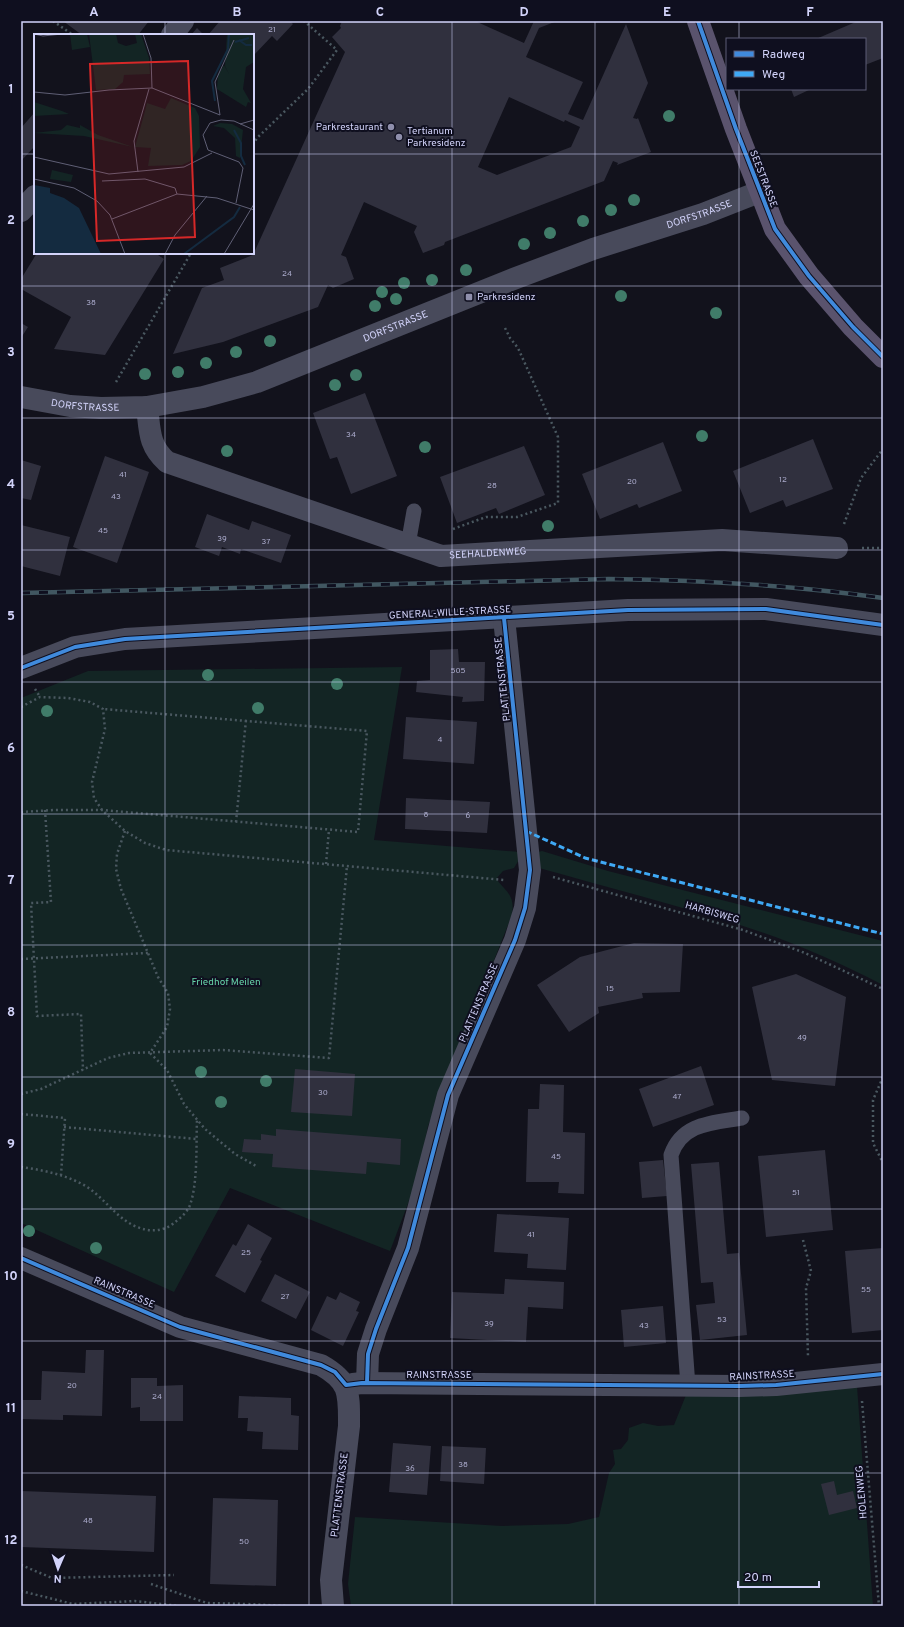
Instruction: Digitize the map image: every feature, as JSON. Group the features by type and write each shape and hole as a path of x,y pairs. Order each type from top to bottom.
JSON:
{"main road":[{"name":"SEESTRASSE","path":"698,21 759,192 774,228 809,276 852,327 883,357"}],"street":[{"path":"173,34 183,21"},
{"name":"DORFSTRASSE","path":"21,397 70,406 101,408 146,407 203,397 257,382 516,278 593,249 702,214 759,192"},
{"path":"21,211 34,197"},
{"name":"SEEHALDENWEG","path":"146,407 152,443 155,450 167,462 440,556 722,540 837,548"},
{"name":"GENERAL-WILLE-STRASSE","path":"21,668 74,647 125,639 628,610 766,609 883,625"},
{"name":"PLATTENSTRASSE","path":"367,1383 368,1354 376,1329 408,1248 448,1095 515,940 525,908 529,876 504,618"},
{"name":"RAINSTRASSE","path":"21,1258 180,1327 321,1365 335,1372 346,1385 367,1383 739,1386 883,1374"},
{"name":"PLATTENSTRASSE","path":"333,1606 331,1580 349,1426 349,1401 346,1385"}],"lane":[{"path":"408,545 414,511"},
{"path":"688,1386 671,1155 674,1145 682,1135 694,1128 714,1122 742,1118"}],"path":[{"path":"53,21 72,34"},
{"path":"254,143 257,138 308,89 337,50 304,21"},
{"path":"115,383 190,254"},
{"path":"450,530 486,517 517,517 558,503 558,437 518,348 510,338 504,326"},
{"path":"837,548 841,532 861,478 883,449"},
{"path":"21,706 40,697 68,698 90,702 103,709 367,731 358,832 102,810 45,810 21,812"},
{"path":"236,822 246,720"},
{"path":"45,810 51,902 31,903 37,1016 81,1014 83,1070"},
{"path":"326,864 329,830"},
{"path":"125,832 117,854 116,869 121,889 158,978 168,993 170,1010 167,1027 150,1054"},
{"path":"21,1094 41,1089 108,1058 128,1053 150,1054 223,1050 329,1058 347,866"},
{"path":"21,959 148,953"},
{"path":"150,1054 167,1070 184,1104 197,1120 235,1154 256,1166"},
{"path":"883,1077 873,1100 873,1107 874,1143 883,1163"},
{"path":"21,1114 64,1118 61,1175"},
{"path":"21,1167 61,1175 84,1185 100,1196 121,1217 136,1227 160,1231 170,1227 182,1217 190,1205 194,1185 197,1120"},
{"path":"64,1127 196,1139"},
{"path":"803,1240 811,1271 806,1288 808,1361"},
{"path":"21,1565 52,1578 174,1575"},
{"path":"151,1584 207,1603 286,1606"},
{"path":"21,1590 73,1604 135,1601 179,1606"}],"green space":[{"name":"Friedhof Meilen","path":"402,667 374,840 520,852 520,858 514,868 503,871 496,879 510,895 513,909 512,915 428,1126 418,1177 390,1251 230,1188 174,1292 21,1223 21,698 88,671"},
{"path":"542,851 608,871 883,941 883,985 814,952 779,938 692,911 539,868 538,852"},
{"path":"857,1386 873,1606 351,1606 348,1584 355,1517 502,1526 568,1524 599,1517 609,1473 615,1464 613,1450 621,1449 628,1440 629,1428 643,1423 658,1426 674,1425 686,1395"}],"building":[{"path":"63,21 149,21 139,34 81,34"},
{"path":"220,21 290,21 293,24 277,41 272,36 254,55 254,34 209,34"},
{"name":"Tertianum Parkresidenz","path":"342,21 475,21 524,43 534,21 557,21 539,28 526,57 583,82 568,114 583,120 626,24 648,83 633,118 638,118 651,152 617,165 618,163 613,161 604,181 445,242 444,245 423,253 414,232 417,226 364,202 341,255 346,257 354,279 333,288 328,285 318,307 223,342 173,354 202,288 224,280 220,268 254,254 345,52 332,37 341,28 340,26","holes":["509,97 564,122 565,120 580,127 571,147 497,175 478,167"]},
{"path":"858,21 880,21 883,27 883,58 866,65 866,38 818,38"},
{"path":"197,28 203,34 192,34"},
{"path":"791,90 809,90 794,97"},
{"path":"34,113 34,147 21,161 21,128"},
{"path":"36,254 156,254 164,259 105,355 54,349 71,317 21,289 21,279"},
{"path":"21,323 28,327 21,338"},
{"path":"365,393 397,476 351,494 337,457 330,459 313,413"},
{"path":"813,439 833,489 786,507 783,500 750,513 733,471"},
{"path":"663,442 682,491 639,508 637,504 600,519 582,474"},
{"path":"524,446 545,495 499,514 496,508 457,523 440,477"},
{"path":"105,456 149,472 117,563 73,547"},
{"path":"21,460 41,466 31,500 21,498"},
{"path":"207,514 249,530 252,521 291,535 281,563 241,549 240,554 222,547 219,556 195,547"},
{"path":"21,525 70,537 60,576 21,566"},
{"path":"458,649 459,662 485,662 484,701 462,702 463,697 416,692 417,681 430,680 430,650"},
{"path":"406,717 477,722 474,764 403,759"},
{"path":"406,798 490,802 487,833 405,829"},
{"path":"634,943 683,944 680,992 642,993 643,998 598,1007 599,1013 569,1032 537,985 580,957"},
{"path":"796,974 846,997 835,1086 772,1080 752,987"},
{"path":"701,1066 714,1105 653,1127 639,1089"},
{"path":"295,1069 355,1074 352,1116 291,1112"},
{"path":"540,1084 564,1085 563,1132 585,1133 584,1194 558,1193 559,1182 526,1182 528,1109 539,1109"},
{"path":"276,1129 401,1139 400,1165 367,1162 366,1174 272,1167 273,1154 242,1152 244,1139 261,1140 261,1134 276,1136"},
{"path":"825,1150 833,1230 766,1237 758,1156"},
{"path":"663,1160 667,1196 642,1198 639,1162"},
{"path":"719,1162 727,1254 739,1253 747,1335 700,1340 696,1305 715,1303 713,1282 701,1283 691,1164"},
{"path":"497,1214 569,1218 566,1270 527,1268 528,1254 494,1252"},
{"path":"248,1224 272,1238 245,1293 215,1276 233,1244 236,1246"},
{"path":"883,1248 883,1330 852,1333 845,1251"},
{"path":"275,1274 310,1292 296,1319 261,1301"},
{"path":"505,1279 564,1282 563,1309 528,1307 526,1342 450,1338 452,1292 504,1294"},
{"path":"340,1292 360,1302 356,1311 359,1312 343,1346 311,1330 327,1296 336,1300"},
{"path":"663,1306 666,1343 624,1347 621,1310"},
{"path":"86,1350 104,1350 102,1416 63,1415 63,1420 21,1419 21,1400 41,1400 42,1371 85,1373"},
{"path":"131,1378 157,1378 157,1386 183,1385 183,1421 140,1421 140,1407 131,1408"},
{"path":"239,1396 291,1398 291,1415 299,1416 298,1450 262,1449 263,1432 247,1431 248,1418 238,1418"},
{"path":"393,1443 431,1446 427,1495 389,1492"},
{"path":"442,1446 486,1448 484,1484 440,1481"},
{"path":"834,1481 837,1495 853,1491 857,1508 829,1515 821,1484"},
{"path":"21,1491 156,1496 154,1552 21,1547"},
{"path":"213,1498 278,1500 276,1586 210,1584"}],"railway":[{"path":"21,593 609,579 746,584 849,593 883,598"}],"marked path":[{"path":"526,831 585,858 883,934"}],"cycle path":[{"path":"698,21 736,129 775,229 809,276 853,327 883,357"},
{"path":"21,668 75,647 125,639 628,610 766,609 883,625"},
{"path":"367,1383 368,1354 376,1329 408,1248 448,1095 515,940 525,908 530,870 504,618"},
{"path":"21,1258 180,1327 321,1365 335,1372 346,1385 362,1383 739,1386 776,1385 883,1374"}],"place":[{"name":"Parkrestaurant","path":"391,127"},
{"name":"Tertianum Parkresidenz","path":"399,137"},
{"name":"Parkresidenz","path":"469,297"}]}
